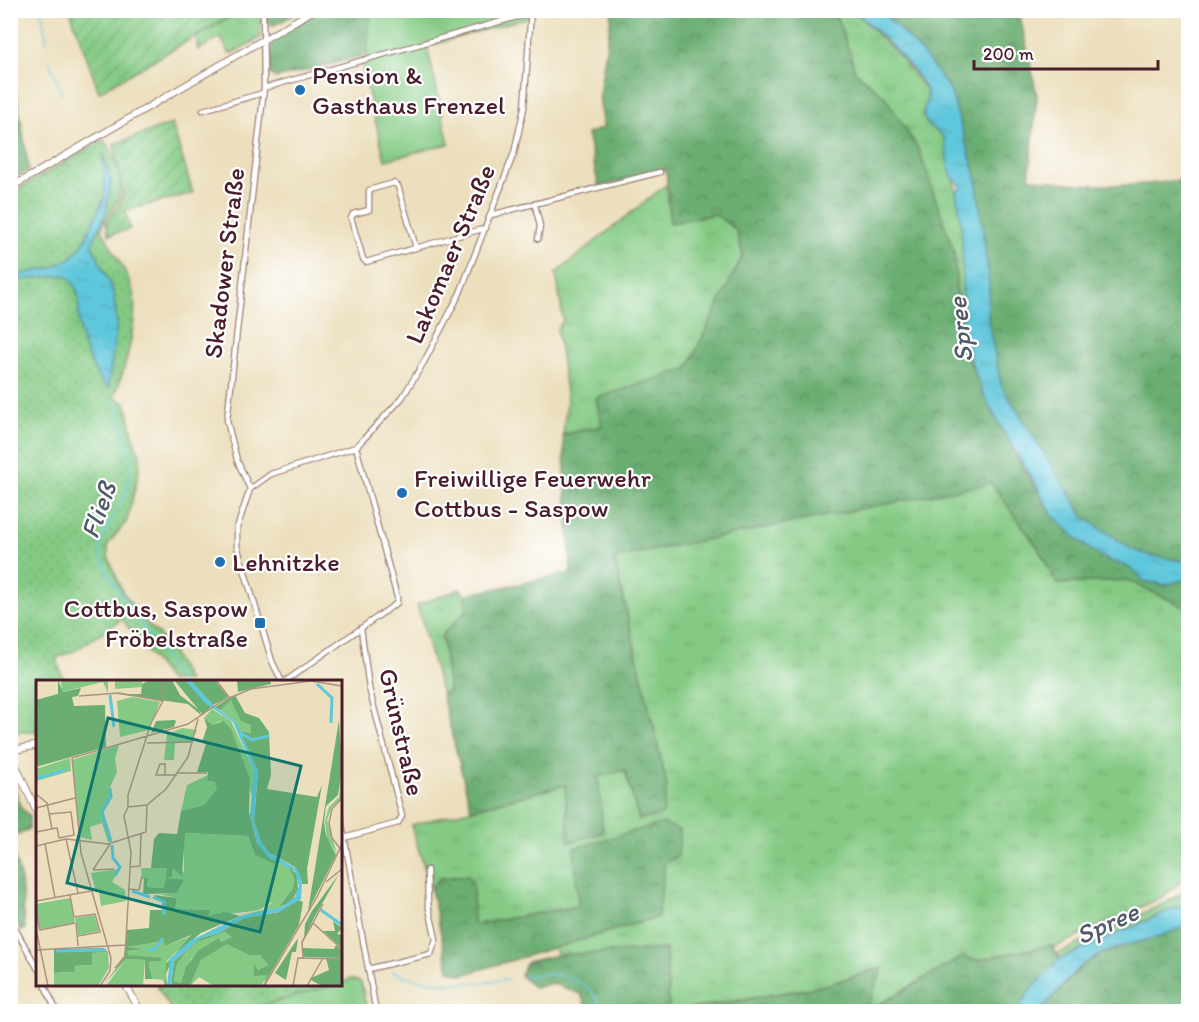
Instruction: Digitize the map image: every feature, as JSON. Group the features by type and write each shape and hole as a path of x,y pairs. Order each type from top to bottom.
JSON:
{"street":[{"name":"Skadower Straße","path":"250,489 237,460 227,421 264,90 263,10"},
{"path":"10,188 314,10"},
{"path":"203,110 531,12"},
{"name":"Lakomaer Straße","path":"250,489 271,474 356,447 402,398 445,328 514,153 524,108 531,12"},
{"path":"491,215 660,172"},
{"path":"416,248 398,186 394,183 369,190 369,210 353,214 351,218 363,259 366,262 416,248 486,228"},
{"path":"535,205 540,225 538,239"},
{"path":"284,680 390,610 397,603 356,447"},
{"path":"250,489 237,528 237,546 272,661 282,680"},
{"name":"Grünstraße","path":"344,838 398,823 402,816 369,688 361,628"},
{"path":"36,745 10,751 36,810"},
{"path":"342,826 376,1011"},
{"path":"368,969 431,954 436,939 428,904 427,870"},
{"path":"10,920 36,966"},
{"path":"45,986 57,1011"},
{"path":"126,986 141,1011"}],"green space":[{"path":"257,10 231,16 99,92 70,11"},
{"path":"267,10 302,11 272,26 267,20"},
{"path":"267,11 267,20 260,22 261,38 230,54 220,37 198,50 196,37 231,16"},
{"path":"319,11 371,11 367,55 276,78 270,74 272,38"},
{"path":"371,11 529,11 529,17 427,46 449,144 385,160 362,67 367,55"},
{"path":"612,11 834,11 854,70 885,97 919,150 954,252 960,340 986,399 1018,459 1050,511 1069,531 1105,558 1134,568 1144,581 1165,585 1182,580 1188,583 1187,608 1127,580 1057,584 1037,546 991,483 614,558 667,785 663,814 639,820 625,770 598,777 603,832 569,842 565,785 471,809 442,695 449,691 442,635 467,610 465,595 571,573 563,435 602,426 596,398 687,369 743,255 736,230 715,214 670,223 666,169 599,187 587,134 603,128 599,94"},
{"path":"834,11 854,11 901,58 926,91 928,98 923,114 926,122 944,137 963,222 963,320 970,356 960,340 954,251 885,97 854,70"},
{"path":"881,11 1019,11 1037,96 1029,178 1108,185 1148,184 1188,179 1188,562 1152,556 1131,549 1083,517 1001,385 988,321 989,282 976,176 950,90 925,56"},
{"path":"11,61 29,170 10,180"},
{"path":"172,124 193,193 125,211 130,229 109,235 106,221 119,205 123,193 114,144"},
{"path":"103,140 116,160 120,178 120,195 106,218 102,230 132,289 134,321 129,348 114,397 126,403 136,447 140,454 139,472 127,521 108,544 108,556 122,591 139,615 166,642 187,680 168,680 122,619 76,650 56,658 64,680 36,680 36,732 12,732 10,194"},
{"path":"667,184 670,223 715,214 736,230 743,255 687,369 597,398 602,426 563,434 567,400 557,329 563,320 556,273"},
{"path":"991,482 1037,546 1057,584 1127,580 1187,608 1188,601 1188,876 1162,897 1053,948 1050,945 978,960 962,957 867,1011 865,1011 882,968 822,986 669,1012 666,949 558,955 554,948 658,917 665,861 680,832 578,906 472,925 473,884 468,876 440,878 431,889 411,825 566,785 570,842 603,832 597,777 625,770 639,820 667,785 614,558"},
{"path":"460,589 465,595 467,610 442,635 449,691 442,695 417,605"},
{"path":"11,776 22,809 29,815 29,829 13,837 11,845"},
{"path":"663,823 680,831 678,856 665,862 658,917 462,975 449,970 431,889 440,878 468,876 473,884 473,925 578,906 574,848"},
{"path":"11,845 21,881 25,929 21,931 11,912"},
{"path":"1188,889 1188,902 1060,959 1057,954 1169,901"},
{"path":"1188,924 1188,1011 1039,1012 1084,964 1104,953"},
{"path":"1051,945 1060,959 1016,1011 867,1012 962,957 978,960"},
{"path":"666,949 669,1011 588,1011 581,994 552,983 535,988 520,975 527,962 558,955"},
{"path":"883,968 865,1011 681,1011 822,986"},
{"path":"350,979 361,982 367,1011 244,1011 330,986 342,986 342,983"},
{"path":"157,986 330,986 244,1011 172,1011"}],"water":[{"path":"854,11 881,11 925,56 950,90 976,176 989,282 988,321 1001,385 1084,517 1131,549 1152,556 1188,562 1188,583 1182,580 1165,585 1144,581 1134,571 1102,557 1081,542 1051,512 998,423 979,382 966,340 963,318 962,240 956,192 961,186 952,177 944,137 924,118 927,94 920,79 893,48"},
{"path":"103,153 111,182 106,212 92,245 113,290 117,323 108,388 98,376 85,349 80,331 77,292 66,275 10,281 11,277 54,267 71,258 83,244 105,196"},
{"path":"1188,902 1188,924 1096,957 1078,969 1039,1011 1016,1011 1031,990 1060,959"}],"waterway":[{"path":"41,10 47,42"},
{"path":"49,60 62,94"},
{"name":"Fließ","path":"114,403 121,417 131,458 127,489 100,544 100,555 111,579 179,680"},
{"path":"391,971 434,982 479,983 508,979"},
{"path":"524,976 548,974 582,983 598,1000 602,1012"}],"place":[{"name":"Pension & Gasthaus Frenzel","path":"300,90"},
{"name":"Freiwillige Feuerwehr Cottbus - Saspow","path":"402,493"},
{"name":"Lehnitzke","path":"220,562"},
{"name":"Cottbus, Saspow Fröbelstraße","path":"260,623"}],"water label":[{"name":"Spree","path":"960,330"},
{"name":"Spree","path":"1107,923"}]}
